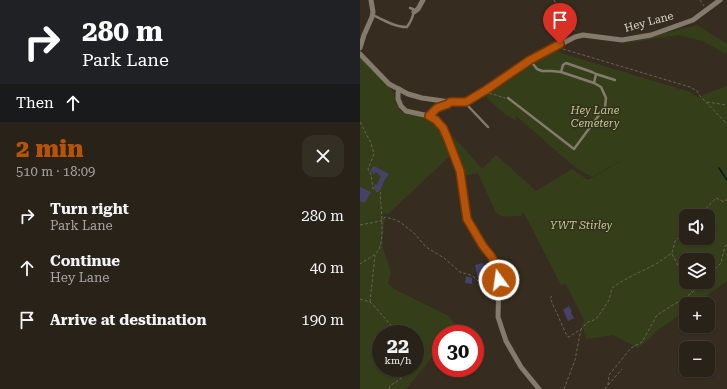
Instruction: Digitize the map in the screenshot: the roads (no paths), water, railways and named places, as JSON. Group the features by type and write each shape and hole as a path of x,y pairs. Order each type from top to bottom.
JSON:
{"street":[{"path":"360,48 373,15 371,0"},
{"path":"412,10 418,9 423,0"},
{"name":"Hey Lane","path":"466,102 530,60 575,37 583,35 622,40 651,35 693,20 720,0"},
{"path":"360,54 389,84 408,94 422,98 450,102 466,102"},
{"path":"399,89 398,99 401,106 406,111 429,116 436,120 443,128 460,171 467,219 497,266 499,280 498,317 506,341 521,367 539,389"},
{"path":"429,116 437,108 450,102"}],"lane":[{"path":"373,15 393,24 407,27 410,22 412,10"},
{"path":"508,98 574,149 605,107 606,98 601,87 594,82 561,72 542,71 537,69 530,60"},
{"path":"561,72 563,65 566,63 615,80"},
{"path":"594,82 596,74"},
{"path":"466,102 468,107 488,126"}],"waterway":[{"path":"719,168 727,180"}],"park label":[{"name":"Hey Lane Cemetery","path":"595,116"},
{"name":"YWT Stirley","path":"581,225"}]}
